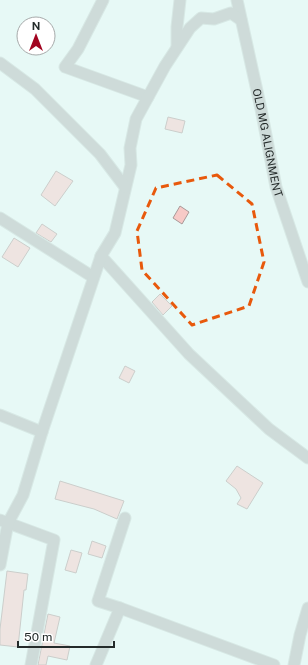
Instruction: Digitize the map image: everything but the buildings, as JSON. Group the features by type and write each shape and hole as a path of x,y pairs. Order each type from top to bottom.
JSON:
{"street":[{"path":"103,0 78,49 65,67 148,97"},
{"path":"177,47 177,27 180,0"},
{"name":"OLD MG ALIGNMENT","path":"236,0 262,109 276,187 308,282"},
{"path":"0,565 4,521 23,496 42,432 93,277 101,256 115,233 131,165 130,148 136,119 177,47 190,28 201,18 214,19 231,13 241,20"},
{"path":"0,63 35,89 100,154 125,187"},
{"path":"0,218 93,277"},
{"path":"101,256 190,354 269,429 308,458"},
{"path":"0,415 42,432"},
{"path":"125,518 98,601 274,665"},
{"path":"4,521 54,540 31,665"},
{"path":"96,665 120,608"},
{"path":"294,665 300,635 308,608"}],"highlighted area":[{"path":"217,175 252,204 264,262 249,306 192,325 142,270 137,231 156,188"}]}
